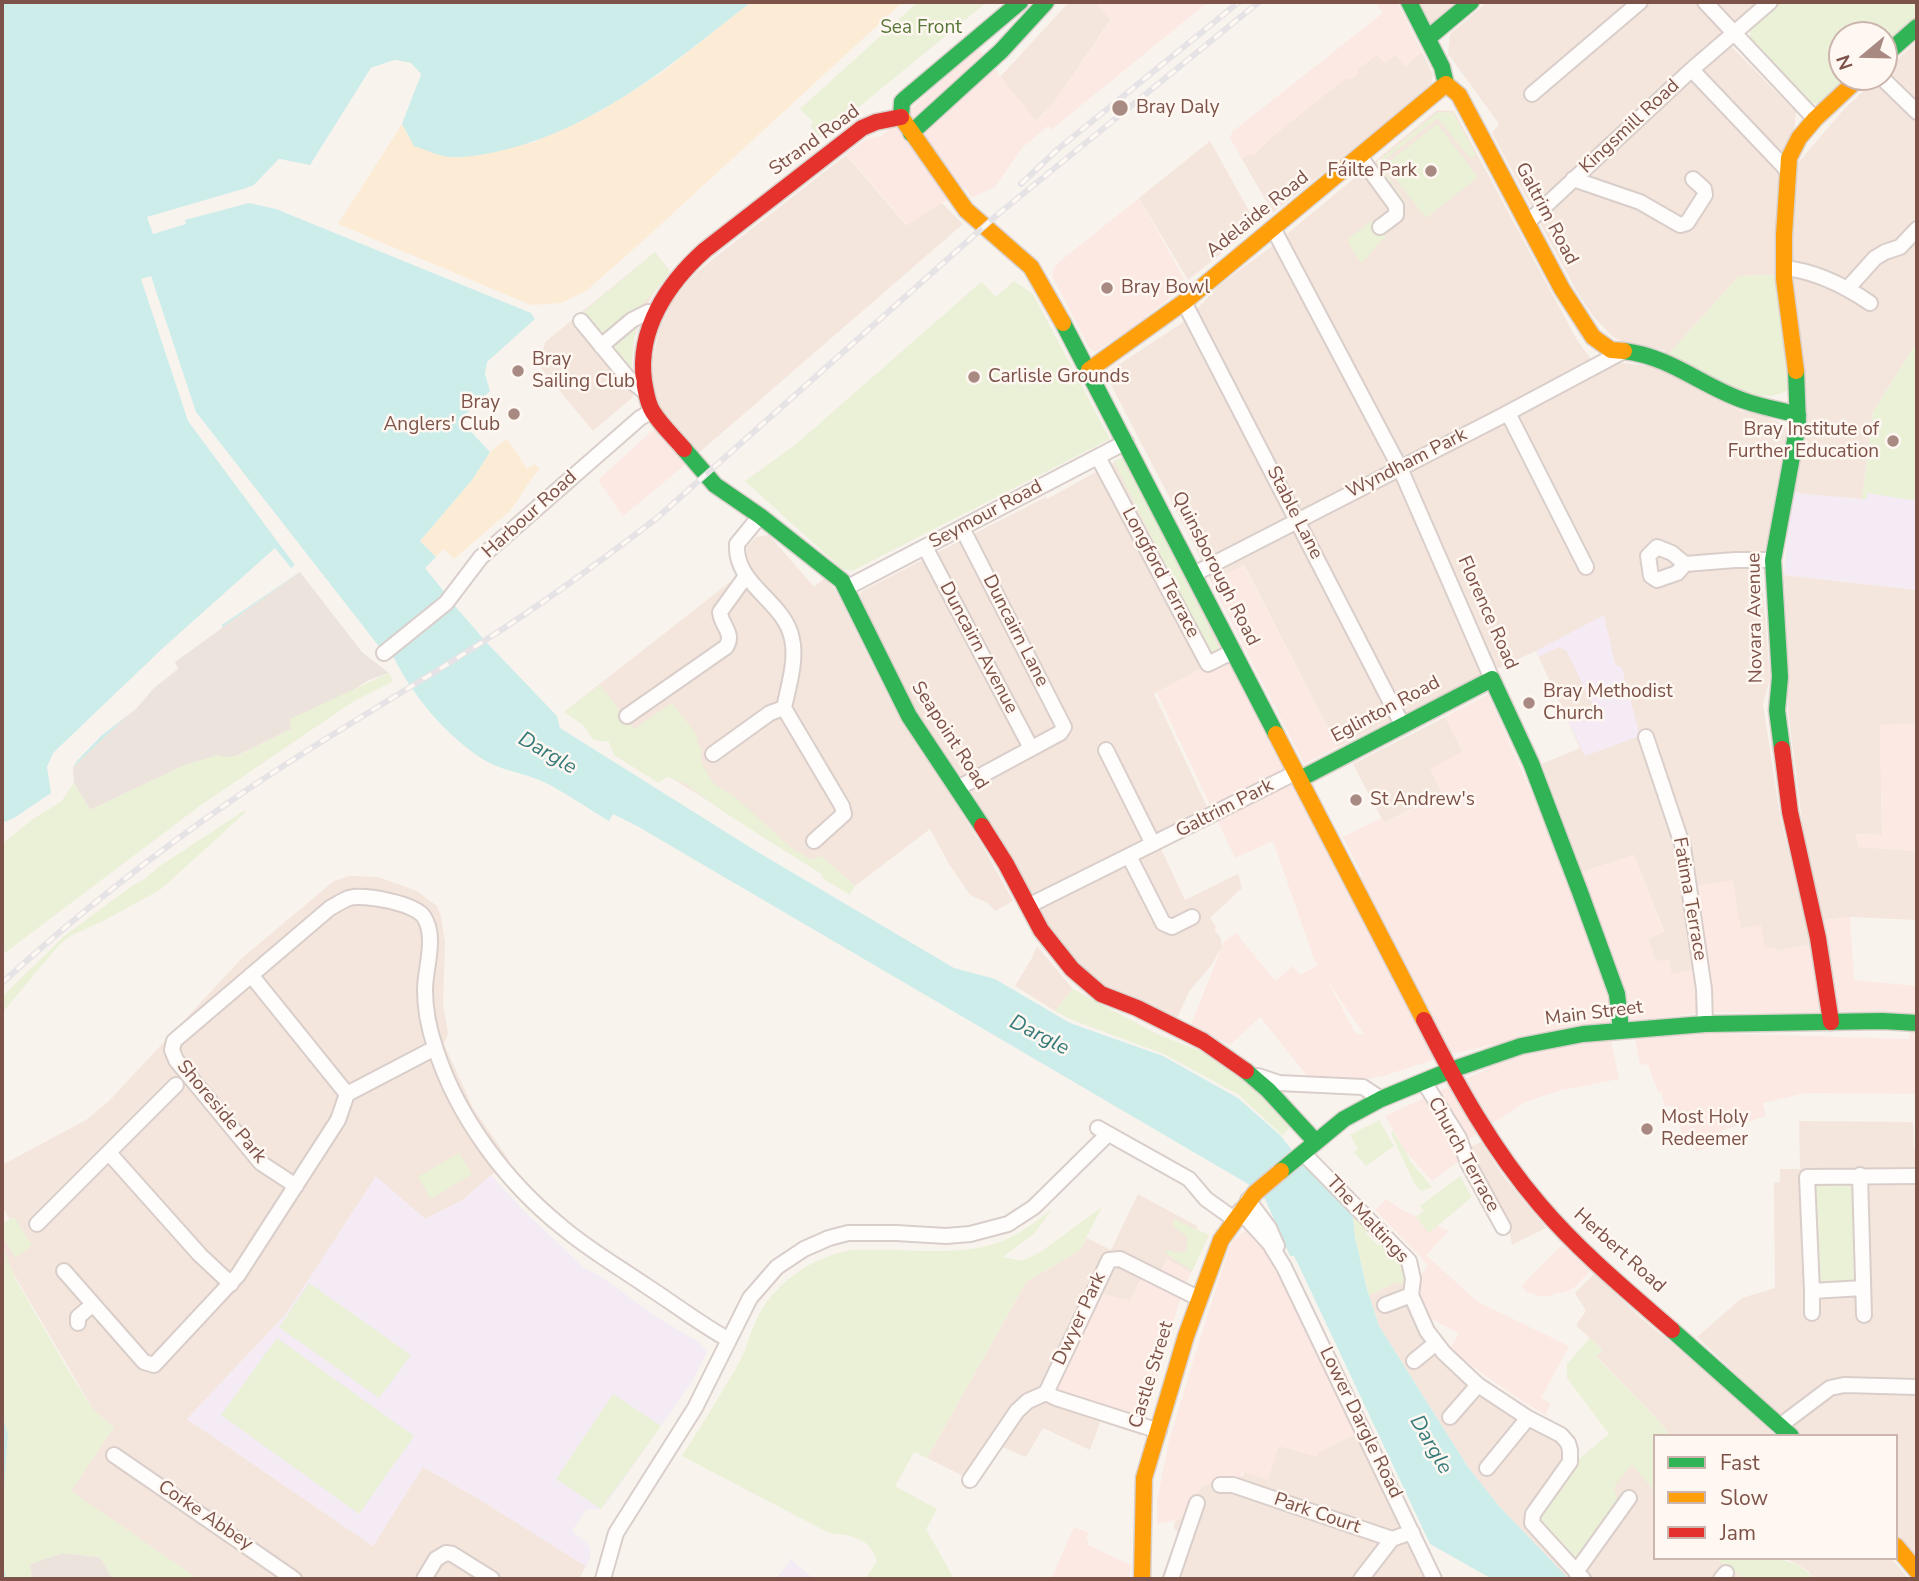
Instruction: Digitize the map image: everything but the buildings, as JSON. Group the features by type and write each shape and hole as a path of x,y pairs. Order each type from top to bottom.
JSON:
{"street":[{"path":"901,117 902,102 906,98 1020,2"},
{"path":"911,133 1001,51 1046,2"},
{"name":"Galtrim Road","path":"1409,2 1443,67 1446,84 1459,95 1583,324 1602,345 1620,353"},
{"path":"1428,38 1471,2"},
{"path":"1532,94 1640,2"},
{"path":"1705,2 1815,119"},
{"name":"Kingsmill Road","path":"1527,223 1692,70 1770,2"},
{"path":"1898,43 1917,26"},
{"path":"1692,70 1787,170"},
{"name":"Adelaide Road","path":"1089,370 1184,302 1274,230 1446,84"},
{"name":"Novara Avenue","path":"1831,1021 1818,938 1790,812 1780,735 1777,710 1780,677 1773,560 1798,415 1798,392 1784,268 1787,170 1789,158 1799,138 1845,91"},
{"path":"1895,91 1917,112"},
{"name":"Quinsborough Road","path":"901,117 970,215 1031,267 1045,288 1451,1070"},
{"name":"Strand Road","path":"665,298 690,264 854,134 876,121 901,117"},
{"path":"1361,158 1396,206 1396,215 1380,227"},
{"path":"1573,179 1640,202 1684,225 1705,195 1704,189 1693,179"},
{"path":"1848,288 1875,258 1900,247 1917,229"},
{"name":"Florence Road","path":"1274,230 1400,468 1531,763 1617,994 1621,1030"},
{"path":"1784,268 1800,270 1848,288 1870,303"},
{"name":"Seapoint Road","path":"665,298 654,316 643,355 645,392 652,411 715,485 829,569 846,588 909,716 1006,864 1051,945 1092,988 1203,1041 1252,1075 1290,1113 1306,1150"},
{"name":"Stable Lane","path":"1184,302 1403,726"},
{"path":"601,346 639,316 648,312 654,316"},
{"path":"581,321 628,378 645,392"},
{"path":"1620,353 1646,354 1744,401 1798,415"},
{"name":"Wyndham Park","path":"1194,574 1620,353"},
{"path":"1757,404 1798,392"},
{"name":"Harbour Road","path":"384,653 446,603 481,557 640,418 652,411"},
{"path":"1508,413 1586,567"},
{"name":"Seymour Road","path":"846,588 1126,442"},
{"name":"Longford Terrace","path":"1098,457 1208,664 1234,651"},
{"path":"760,516 737,544 738,564 785,620 794,648 784,708 842,806 844,814 814,841"},
{"name":"Duncairn Lane","path":"962,528 1063,725 1060,733 1031,748"},
{"name":"Duncairn Avenue","path":"925,547 1031,748"},
{"path":"1685,565 1735,560 1773,560"},
{"path":"627,716 726,647 730,641 729,635 720,612 746,576"},
{"name":"Eglinton Road","path":"1298,776 1403,726 1492,678"},
{"path":"713,754 770,713 784,708"},
{"name":"Fatima Terrace","path":"1646,737 1683,848 1704,989 1705,1024"},
{"path":"958,788 1031,748"},
{"name":"Galtrim Park","path":"1106,750 1153,844"},
{"name":"Galtrim Park","path":"1028,906 1298,776"},
{"path":"1129,856 1163,923 1172,927 1192,917"},
{"name":"Shoreside Park","path":"296,1186 261,1163 176,1060 172,1050 174,1041 330,908 349,898 409,905 424,917 429,941 426,1010 435,1048"},
{"path":"251,975 347,1094"},
{"name":"Main Street","path":"1246,1204 1306,1150 1351,1115 1381,1098 1451,1070 1531,1044 1583,1034 1705,1024 1831,1021 1917,1023"},
{"path":"64,1271 144,1362 154,1365 231,1284 338,1120 347,1094 435,1048 449,1083 475,1130 524,1192 583,1243 729,1340 695,1408 615,1533 603,1579"},
{"name":"Herbert Road","path":"1451,1070 1506,1162 1552,1219 1786,1431"},
{"path":"1252,1075 1263,1076 1279,1083 1363,1087 1381,1098"},
{"name":"Church Terrace","path":"1424,1082 1459,1138 1468,1163 1503,1227"},
{"name":"Shoreside Park","path":"37,1224 176,1085"},
{"name":"Lower Dargle Road","path":"729,1340 756,1289 777,1267 804,1249 848,1233 946,1236 971,1234 1008,1224 1034,1207 1103,1131 1189,1179 1206,1199 1246,1204 1284,1267 1434,1579"},
{"name":"The Maltings","path":"1306,1150 1405,1255 1411,1266 1411,1295 1436,1343 1452,1363 1478,1385 1528,1418 1561,1435 1570,1450 1567,1467 1533,1514 1532,1522 1580,1576 1629,1498"},
{"path":"109,1153 200,1255 231,1284"},
{"path":"1860,1175 1864,1315"},
{"path":"1812,1313 1807,1177 1917,1176"},
{"name":"Castle Street","path":"1142,1579 1144,1478 1152,1447 1199,1298 1221,1240 1246,1204"},
{"name":"Dwyer Park","path":"1046,1393 1109,1260 1120,1259 1199,1298"},
{"path":"1812,1291 1863,1288"},
{"path":"1385,1305 1411,1295"},
{"path":"78,1322 78,1317 92,1305"},
{"path":"1414,1361 1436,1343"},
{"path":"1450,1417 1478,1385"},
{"path":"1786,1431 1830,1388 1844,1385 1917,1387"},
{"path":"970,1480 1017,1410 1028,1401 1046,1393 1159,1431"},
{"path":"1487,1468 1528,1418"},
{"name":"Corke Abbey","path":"114,1455 294,1579"},
{"name":"Park Court","path":"1220,1485 1233,1485 1392,1539"},
{"path":"1171,1579 1197,1503"},
{"path":"1361,1579 1392,1539 1412,1532"},
{"path":"1898,1548 1917,1571"},
{"path":"424,1579 436,1559 446,1553 492,1579"}],"shaded area":[{"path":"1069,2 1094,2 1111,19 1053,104 1035,121 1000,77"},
{"path":"1094,2 1208,2 1051,130 1048,126 1022,148 995,187 971,198 965,188 907,225 846,154 868,138 881,136 978,48 1036,121 1053,104 1111,20"},
{"path":"1375,2 1397,2 1422,52 1405,67 1396,55 1385,64 1377,55 1357,70 1359,73 1349,80 1346,78 1253,156 1251,154 1242,159 1230,138 1232,132 1383,13"},
{"path":"1410,2 1468,2 1428,35"},
{"path":"1487,2 1757,2 1720,35 1796,112 1779,275 1739,276 1667,356 1664,350 1622,342 1611,335 1593,316 1577,292 1492,133 1499,124 1448,54 1450,34"},
{"path":"1917,41 1917,342 1873,412 1862,499 1791,491 1791,171 1845,108 1863,91 1898,91 1898,59"},
{"path":"1422,52 1433,75 1431,86 1273,213 1242,159 1377,54 1396,55 1405,66"},
{"path":"1437,110 1454,111 1577,340 1591,359 1656,367 1741,411 1761,414 1779,422 1790,433 1773,522 1761,567 1770,679 1763,704 1780,816 1811,944 1777,951 1775,948 1764,948 1740,928 1740,921 1715,883 1698,886 1672,791 1651,732 1678,853 1696,970 1671,974 1656,962 1648,938 1664,931 1634,855 1582,872 1542,764 1580,748 1536,651 1338,747 1244,565 1211,582 1108,379 1109,371 1188,319 1219,285 1271,247"},
{"path":"1210,141 1257,225 1188,280 1139,198"},
{"path":"846,155 906,225 941,202 963,224 694,457 658,405 653,387 653,357 660,327 672,302 690,279 708,263"},
{"path":"1139,198 1187,284 1132,328 1095,352 1090,349 1052,276 1053,269"},
{"path":"655,252 669,270 651,297 634,338 631,361 633,397 593,431 539,366 545,342"},
{"name":"Bray Institute of Further Education","path":"1917,342 1917,590 1784,575 1791,491 1862,499 1873,412"},
{"path":"655,428 685,465 623,516 598,480"},
{"path":"1127,455 1228,648 1206,660 1201,669 1154,694 1208,809 1155,836 1185,900 1238,874 1242,888 1210,918 1221,939 1222,947 1210,967 1190,990 1176,1020 1112,990 1091,975 1057,940 969,787 916,717 860,595 862,591 1046,497 1047,499"},
{"path":"769,535 814,587 825,578 836,591 888,696 983,847 1013,901 995,911 988,903 970,895 930,829 855,886 822,857 814,866 564,712 749,567 747,547 756,537"},
{"path":"1243,565 1338,747 1304,764 1211,582"},
{"path":"300,572 362,652 389,673 369,680 291,729 236,756 185,765 90,810 72,780 73,767 172,663"},
{"path":"1784,575 1917,590 1917,724 1880,725 1882,835 1856,834 1859,847 1917,851 1917,920 1850,917 1818,921 1788,711"},
{"path":"1604,615 1615,664 1622,668 1640,736 1585,756 1567,719 1593,705 1566,650 1559,647 1539,657 1536,651"},
{"path":"1228,648 1349,882 1362,875 1343,837 1381,818 1385,823 1442,794 1430,769 1463,751 1445,717 1488,694 1551,837 1596,965 1611,961 1582,872 1634,855 1664,932 1648,939 1656,961 1669,959 1672,974 1703,968 1695,892 1698,886 1733,880 1740,928 1761,925 1765,948 1776,948 1777,951 1822,942 1818,921 1850,917 1854,980 1917,986 1917,1016 1706,1012 1543,1033 1452,1054 1383,1076 1346,1083 1308,1077 1260,1017 1230,1045 1190,1027 1224,942 1236,933 1275,981 1293,966 1300,975 1318,965 1273,841 1235,858 1157,693 1201,669 1206,660","holes":["1327,980 1363,1033 1356,1034"]},
{"path":"1445,717 1463,752 1442,793 1384,823 1353,764"},
{"path":"1917,724 1917,851 1859,847 1856,834 1882,835 1880,725"},
{"path":"349,876 378,877 417,891 437,906 445,943 443,1004 448,1034 444,1044 473,1108 509,1160 464,1199 425,1219 376,1177 286,1314 187,1419 373,1546 423,1467 586,1566 579,1579 198,1579 70,1491 114,1427 94,1411 2,1254 2,1231 19,1235 2,1206 2,1165 86,1120 109,1101 241,959 334,881"},
{"path":"1037,946 1073,989 1055,1011 1015,986"},
{"path":"1910,1031 1917,1032 1917,1094 1806,1093 1763,1103 1766,1116 1721,1131 1725,1142 1696,1151 1693,1140 1685,1140 1671,1106 1665,1107 1648,1064 1640,1065 1634,1035 1713,1033 1909,1039"},
{"path":"1610,1037 1619,1079 1558,1091 1525,1102 1457,1147 1459,1161 1432,1181 1406,1152 1385,1116 1513,1057"},
{"path":"1799,1121 1913,1122 1914,1149 1917,1149 1917,1560 1898,1539 1898,1434 1800,1434 1697,1337 1742,1298 1775,1288 1774,1183 1780,1182 1780,1169 1800,1169"},
{"path":"1481,1142 1503,1176 1546,1228 1512,1245 1509,1228 1468,1148"},
{"path":"491,1175 521,1208 583,1267 700,1343 707,1352 692,1382 606,1504 599,1509 586,1510 572,1531 590,1548 587,1567 423,1467 373,1546 187,1419 286,1314 376,1176 425,1219 464,1199"},
{"path":"1138,1194 1197,1226 1196,1230 1209,1235 1191,1273 1167,1259 1159,1275 1145,1269 1131,1301 1058,1391 1146,1419 1139,1438 1138,1434 1100,1422 1090,1450 1043,1428 1026,1457 1000,1446 975,1482 927,1458 1026,1282 1080,1250 1087,1238 1111,1250"},
{"path":"1386,1199 1404,1211 1449,1231 1426,1255 1478,1302 1569,1346 1541,1398 1551,1404 1545,1415 1449,1349 1459,1334 1427,1316 1420,1300 1418,1280 1428,1265 1375,1210"},
{"path":"1249,1227 1264,1243 1288,1286 1356,1434 1318,1453 1317,1457 1279,1446 1268,1480 1244,1472 1238,1479 1211,1482 1202,1487 1194,1498 1190,1497 1181,1519 1157,1524 1157,1500 1169,1441 1199,1342 1229,1248"},
{"path":"1562,1245 1590,1271 1568,1291 1544,1297 1528,1293 1521,1286"},
{"path":"1167,1259 1191,1273 1183,1288 1146,1419 1058,1391 1057,1386 1100,1293 1130,1301 1145,1268 1159,1275"},
{"path":"1594,1274 1774,1434 1668,1434 1661,1423 1596,1356 1602,1350 1576,1325 1586,1311 1575,1293"},
{"path":"1395,1283 1414,1284 1422,1313 1461,1364 1543,1420 1565,1431 1578,1460 1609,1434 1653,1489 1653,1560 1718,1560 1744,1579 1569,1579 1498,1505 1468,1467 1379,1326 1369,1295"},
{"path":"1356,1434 1424,1579 1161,1579 1178,1532 1174,1528 1175,1521 1182,1517 1190,1496 1206,1484 1243,1476 1244,1472 1279,1446 1317,1453"},
{"path":"1074,1527 1089,1533 1086,1539 1089,1540 1088,1545 1131,1565 1129,1579 1051,1579"},
{"path":"63,1553 100,1557 113,1579 32,1579 29,1564"},
{"path":"791,1559 814,1579 776,1579"},
{"path":"1789,1560 1893,1560 1909,1579 1814,1579 1808,1571"}],"green space":[{"name":"Sea Front","path":"918,2 987,2 821,138 810,126 813,122 800,109"},
{"path":"1777,2 1917,2 1917,20 1898,37 1898,21 1828,21 1828,91 1838,91 1816,104 1804,100 1750,39 1750,26"},
{"path":"1438,112 1453,113 1476,155 1471,158 1468,156 1438,118 1379,164 1420,223 1377,162"},
{"name":"Fáilte Park","path":"1437,124 1478,177 1426,218 1385,165"},
{"path":"1373,220 1386,237 1361,263 1348,242 1349,238"},
{"path":"655,252 670,272 648,299 623,322 604,336 597,334 581,314"},
{"path":"1777,275 1792,388 1771,396 1745,393 1667,356 1739,276"},
{"name":"Carlisle Grounds","path":"1014,281 1033,294 1110,439 852,571 842,569 745,481 795,445 980,283 996,297"},
{"path":"638,325 634,338 631,374 613,348 614,344"},
{"path":"1917,342 1917,501 1867,493 1866,499 1862,499 1873,412"},
{"path":"1123,457 1221,652 1211,657 1114,461"},
{"path":"389,673 393,681 351,703 201,805 2,955 2,840 72,780 90,810 185,765 218,755 237,756 291,729 290,719"},
{"path":"600,685 634,729 672,703 697,735 696,742 701,748 701,763 714,784 734,796 796,852 810,860 821,856 855,886 850,895 722,811 685,783 667,777 659,783 614,755 609,742 593,740 583,725 564,712"},
{"path":"245,810 246,812 160,890 72,935 59,945 2,1013 2,997 63,937 160,866"},
{"path":"1073,989 1157,1034 1200,1051 1225,1066 1247,1080 1292,1125 1282,1135 1239,1095 1164,1054 1072,1020 1055,1011"},
{"path":"1379,1120 1394,1146 1366,1166 1354,1152 1358,1149 1350,1135"},
{"path":"1393,1131 1409,1160 1432,1187 1421,1191 1414,1183 1391,1133"},
{"path":"459,1153 472,1174 431,1199 418,1177"},
{"path":"1460,1176 1472,1197 1429,1233 1416,1217 1424,1211 1420,1206"},
{"path":"1815,1183 1855,1183 1856,1282 1817,1283"},
{"path":"1102,1207 1080,1250 1026,1282 927,1458 914,1452 895,1486 937,1509 926,1529 954,1579 865,1579 877,1561 870,1547 864,1542 852,1536 829,1533 682,1456 744,1354 762,1309 782,1285 807,1266 851,1250 943,1251 997,1243 1012,1237 1052,1209 1035,1233 1003,1257 1022,1261 1039,1253"},
{"path":"1352,1211 1370,1229 1366,1233 1378,1245 1382,1242 1405,1265 1405,1284 1395,1283 1369,1295 1355,1237"},
{"path":"14,1217 32,1245 16,1258 2,1236 2,1224"},
{"path":"1174,1219 1209,1235 1192,1271 1165,1253 1169,1250 1177,1253 1186,1251 1187,1237 1173,1226"},
{"path":"2,1245 15,1278 68,1370 94,1411 114,1427 71,1491 198,1579 113,1579 100,1557 63,1553 30,1564 32,1579 2,1579"},
{"path":"309,1283 411,1355 379,1398 279,1327"},
{"path":"277,1338 414,1436 359,1514 221,1415"},
{"path":"1590,1338 1602,1350 1596,1357 1661,1423 1668,1434 1653,1434 1653,1490 1632,1464 1614,1489 1618,1503 1575,1560 1540,1524 1538,1514 1578,1460 1609,1434 1567,1378 1567,1364"},
{"path":"613,1394 661,1426 601,1509 556,1479"},
{"path":"1718,1560 1782,1560 1794,1563 1814,1579 1744,1579"}],"sand":[{"path":"751,2 903,2 586,291 561,303 531,305 338,224 402,124 414,146 532,143 600,111 660,74"},
{"path":"507,439 527,469 534,464 540,469 511,510 454,559 443,549 436,557 420,541 472,480 490,452"}],"water":[{"path":"2,2 751,2 665,69 604,109 539,139 484,154 450,157 414,146 402,124 421,74 411,63 395,60 371,68 310,166 279,159 253,186 147,217 153,234 186,224 185,220 249,203 276,209 531,313 535,319 487,362 485,374 490,391 460,420 490,452 472,480 420,541 436,557 425,568 446,594 381,649 196,412 151,276 141,279 188,421 300,572 172,663 132,711 73,767 72,780 2,840"},
{"name":"Dargle","path":"454,605 557,716 560,728 756,851 954,968 995,979 1070,1023 1163,1056 1238,1098 1280,1135 1307,1169 1352,1211 1367,1289 1379,1326 1468,1467 1498,1505 1569,1579 1492,1579 1430,1544 1294,1256 1290,1256 1265,1199 1248,1184 637,826 613,814 609,821 544,782 484,760 456,739 420,700 393,656"}],"pier":[{"path":"395,60 411,63 421,75 399,128 398,123 417,75 409,66 395,64 373,71 313,168 280,163 255,189 247,187 253,186 279,159 310,165 371,68"},
{"path":"275,548 291,568 296,564 301,571 222,625 222,628 175,662 178,669 154,688 136,709 101,736 77,761 73,767 74,783 61,802 33,819 2,844 2,823 51,793 47,767 53,753 164,647"}],"waterway":[{"path":"2,1420 6,1436 2,1491"},
{"path":"2,1569 5,1579"}],"railway":[{"path":"1021,184 1058,149 1239,2"},
{"path":"2,983 87,909 207,818 299,756 506,627 657,518 997,215 1259,2"}],"traffic: fast":[{"path":"901,117 902,102 906,98 1020,2"},
{"path":"911,133 1001,51 1046,2"},
{"path":"1409,2 1442,67 1446,84"},
{"path":"1428,38 1471,2"},
{"path":"1898,44 1917,27"},
{"path":"1063,323 1276,734"},
{"path":"1624,351 1657,359 1745,401 1798,415"},
{"path":"1782,749 1777,710 1780,677 1773,560 1798,424 1796,371"},
{"path":"684,449 715,485 760,516 842,581 909,716 982,826"},
{"path":"1300,779 1492,679 1531,763 1580,892 1617,994 1621,1030"},
{"path":"1281,1171 1344,1119 1381,1099 1451,1070 1521,1046 1583,1034 1705,1024 1882,1021 1917,1023"},
{"path":"1246,1071 1268,1090 1315,1141"},
{"path":"1672,1330 1789,1434"}],"traffic: slow":[{"path":"1446,84 1459,95 1562,289 1593,337 1611,350 1624,351"},
{"path":"1089,370 1184,302 1446,84"},
{"path":"1796,371 1784,279 1789,158 1799,138 1845,91"},
{"path":"901,117 966,210 1031,267 1063,323"},
{"path":"1276,734 1424,1020"},
{"path":"1142,1579 1144,1478 1186,1336 1221,1240 1255,1193 1281,1171"},
{"path":"1898,1548 1917,1571"}],"traffic: jam":[{"path":"684,449 653,412 644,381 645,343 650,325 668,292 705,250 862,128 901,117"},
{"path":"1782,749 1790,812 1818,938 1831,1022"},
{"path":"982,826 1006,864 1041,930 1072,969 1101,994 1137,1008 1203,1041 1246,1071"},
{"path":"1424,1020 1476,1116 1523,1184 1587,1254 1672,1330"}],"place":[{"name":"Bray Daly","path":"1120,108"},
{"name":"Fáilte Park","path":"1431,171"},
{"name":"Bray Bowl","path":"1107,288"},
{"name":"Bray Sailing Club","path":"518,371"},
{"name":"Carlisle Grounds","path":"974,377"},
{"name":"Bray Anglers' Club","path":"514,414"},
{"name":"Bray Institute of Further Education","path":"1893,441"},
{"name":"Bray Methodist Church","path":"1529,703"},
{"name":"St Andrew's","path":"1356,800"},
{"name":"Most Holy Redeemer","path":"1647,1129"}]}
